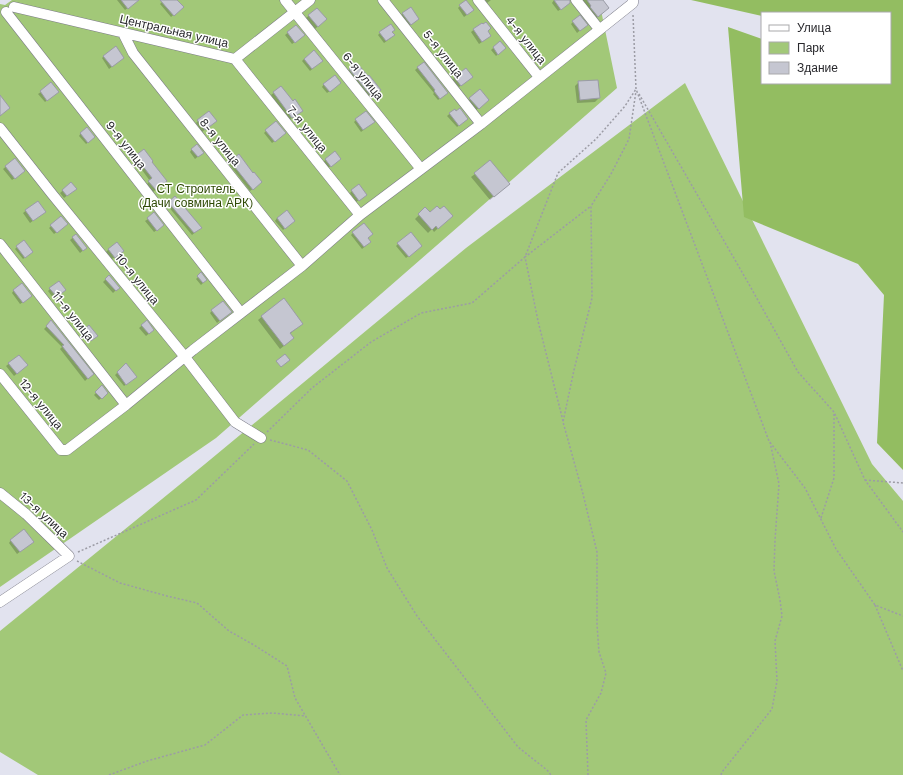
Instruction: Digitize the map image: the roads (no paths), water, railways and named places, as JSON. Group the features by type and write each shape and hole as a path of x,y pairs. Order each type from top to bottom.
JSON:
{"street":[{"name":"6-я улица","path":"285,0 421,168"},
{"name":"Центральная улица","path":"9,9 123,32 235,59 310,0"},
{"name":"5-я улица","path":"383,0 482,124"},
{"name":"4-я улица","path":"478,0 539,78"},
{"path":"576,0 599,29"},
{"path":"126,405 302,266 360,215 421,168 482,124 633,1"},
{"name":"9-я улица","path":"9,9 241,313"},
{"name":"8-я улица","path":"123,32 133,53 302,266"},
{"name":"7-я улица","path":"235,59 360,215"},
{"name":"10-я улица","path":"0,128 185,357 235,422 261,438"},
{"name":"11-я улица","path":"0,244 126,405"},
{"name":"12-я улица","path":"0,374 61,450 67,450 126,405"},
{"name":"13-я улица","path":"0,493 26,514 69,556 0,602"}],"park label":[{"name":"СТ Строитель (Дачи совмина АРК)","path":"196,196"}]}
